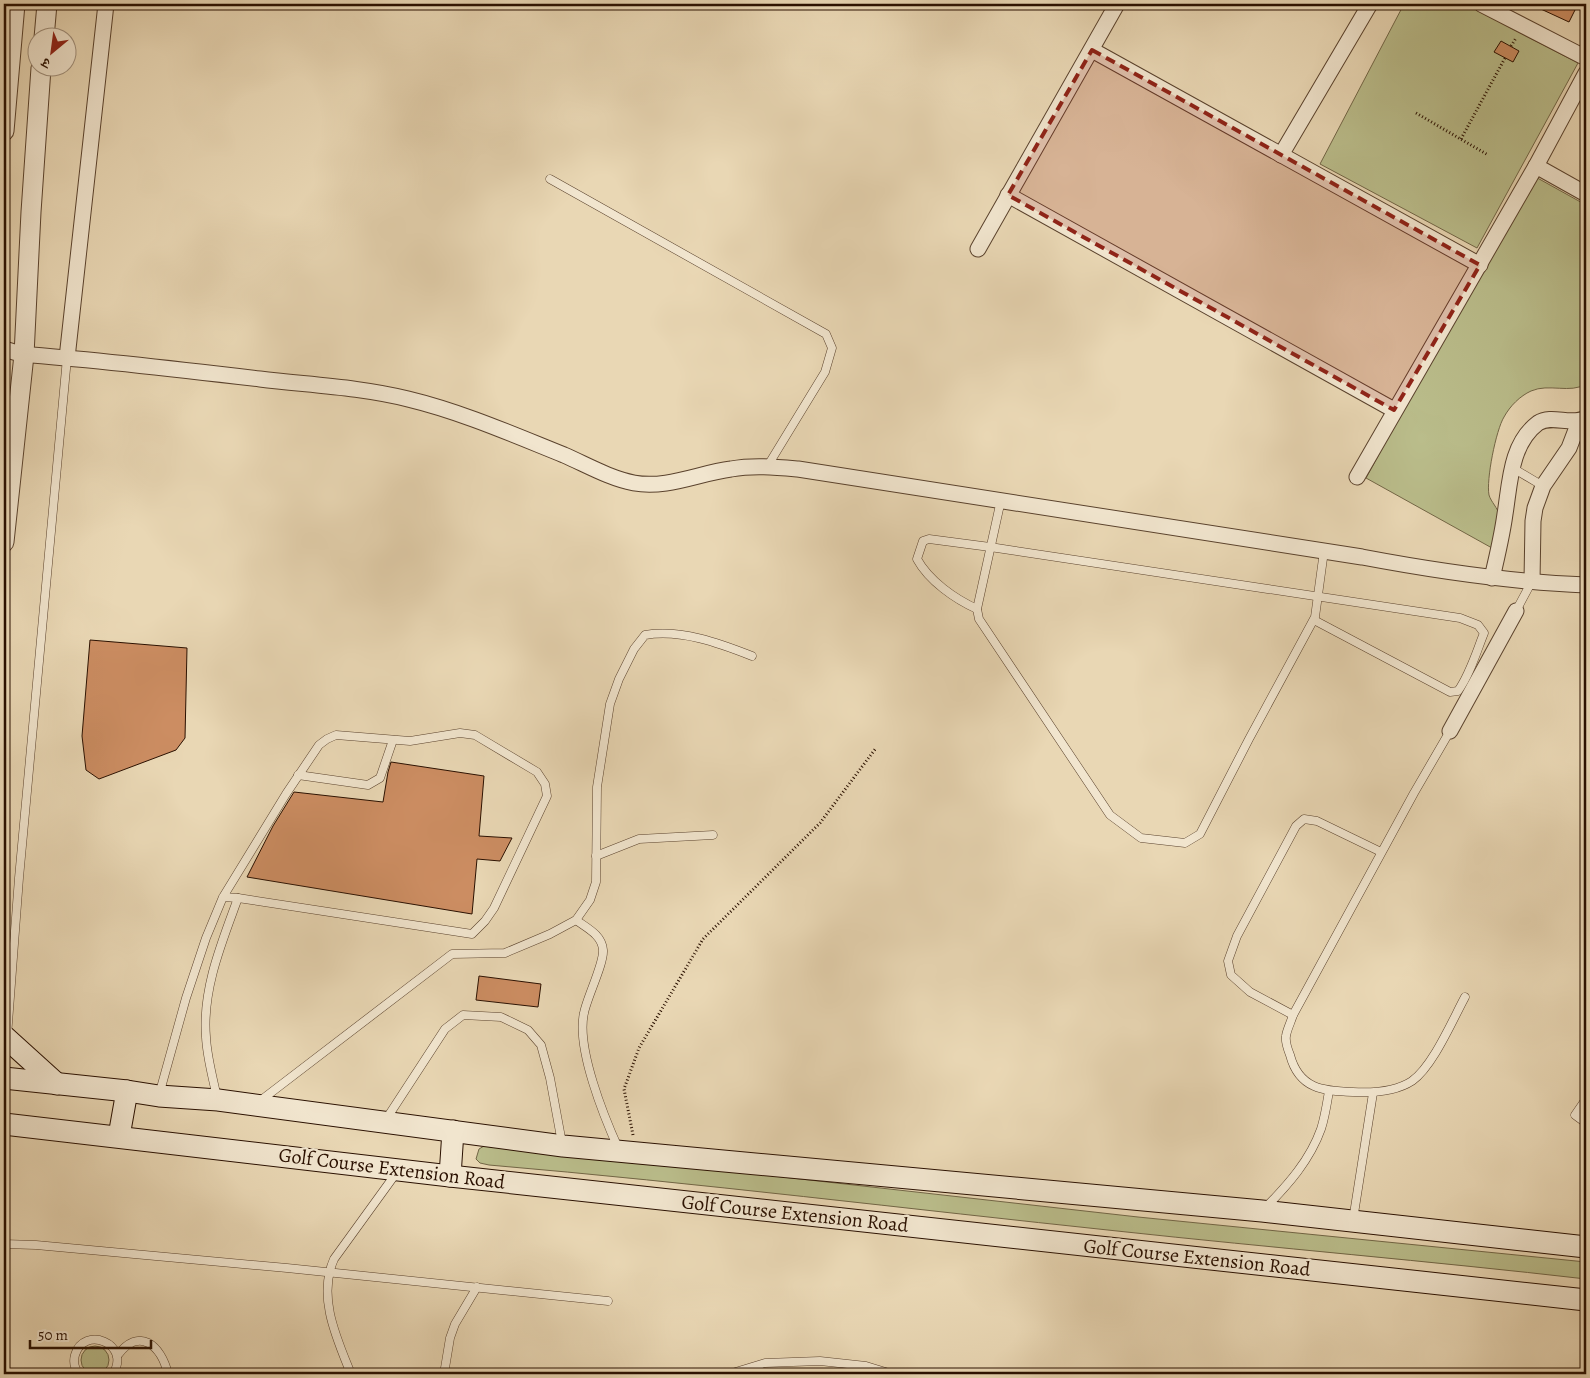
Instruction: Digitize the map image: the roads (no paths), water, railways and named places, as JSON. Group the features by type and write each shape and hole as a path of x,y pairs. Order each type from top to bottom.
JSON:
{"main road":[{"path":"5,1037 57,1084"},
{"path":"4,1078 159,1096 218,1100 563,1146 1262,1211 1586,1247"},
{"path":"119,1136 127,1091"},
{"name":"Golf Course Extension Road","path":"4,1124 450,1176 1586,1300"},
{"path":"450,1176 453,1131"}],"street":[{"path":"4,131 7,61 15,4"},
{"path":"45,28 47,4"},
{"path":"67,358 106,4"},
{"path":"978,249 1117,4"},
{"path":"1281,155 1370,4"},
{"path":"1481,4 1586,58"},
{"path":"1092,50 1480,264"},
{"path":"1357,477 1536,166 1586,73"},
{"path":"4,542 24,355 40,78"},
{"path":"1536,166 1586,194"},
{"path":"1008,195 1394,410"},
{"path":"4,349 24,355 350,389 408,399 457,413 566,456 596,470 634,483 654,485 731,468 768,466 834,474 1492,578 1586,585"},
{"path":"1492,578 1506,514 1512,466 1520,445 1539,422 1549,419 1583,420 1569,448 1543,486 1535,508 1532,581"},
{"path":"1450,730 1516,611"}],"lane":[{"path":"550,179 826,334 832,348 825,372 768,466"},
{"path":"5,1037 67,358"},
{"path":"1512,466 1543,486"},
{"path":"1001,500 977,609 980,619 1110,815 1141,838 1185,843 1200,834 1314,620 1324,551"},
{"path":"977,609 964,603 923,570 918,559 923,541 929,539 990,547 1460,618 1478,625 1484,633 1464,683 1458,692 1450,692 1314,620"},
{"path":"1516,611 1532,581"},
{"path":"254,1105 452,954 505,953 550,934 576,920 590,900 596,882 597,787 610,704 619,679 634,649 645,636 659,633 700,639 725,645 752,656"},
{"path":"1450,730 1293,1014 1286,1038 1293,1065 1305,1082 1330,1091 1373,1093 1410,1082 1421,1073 1465,997"},
{"path":"159,1096 186,998 222,897 298,775 319,745 336,735 410,741 460,733 475,735 537,772 545,784 547,796 494,908 485,922 472,934 222,897"},
{"path":"298,775 368,785 380,778 393,740"},
{"path":"1293,1014 1250,992 1231,975 1228,962 1237,936 1296,826 1304,819 1316,821 1381,852"},
{"path":"596,856 639,839 712,835"},
{"path":"218,1100 206,1037 207,1014 215,964 238,898"},
{"path":"576,920 600,938 603,951 601,963 584,1014 583,1035 589,1066 606,1122 628,1152"},
{"path":"384,1122 445,1030 463,1015 501,1017 528,1030 541,1045 550,1078 563,1146"},
{"path":"1262,1211 1285,1188 1312,1149 1321,1128 1330,1091"},
{"path":"1353,1221 1373,1093"},
{"path":"1586,1099 1575,1115 1586,1123"},
{"path":"351,1374 332,1324 329,1306 328,1272 334,1259 399,1170"},
{"path":"4,1244 36,1245 328,1272 608,1301"},
{"path":"444,1374 450,1338 455,1324 477,1287"},
{"path":"78,1374 74,1364 74,1356 77,1349 86,1342 97,1340 111,1345 117,1356 118,1364 113,1374"},
{"path":"117,1356 124,1346 130,1343 140,1340 149,1343 162,1355 168,1374"},
{"path":"729,1374 765,1363 820,1361 866,1366 892,1374"}]}
